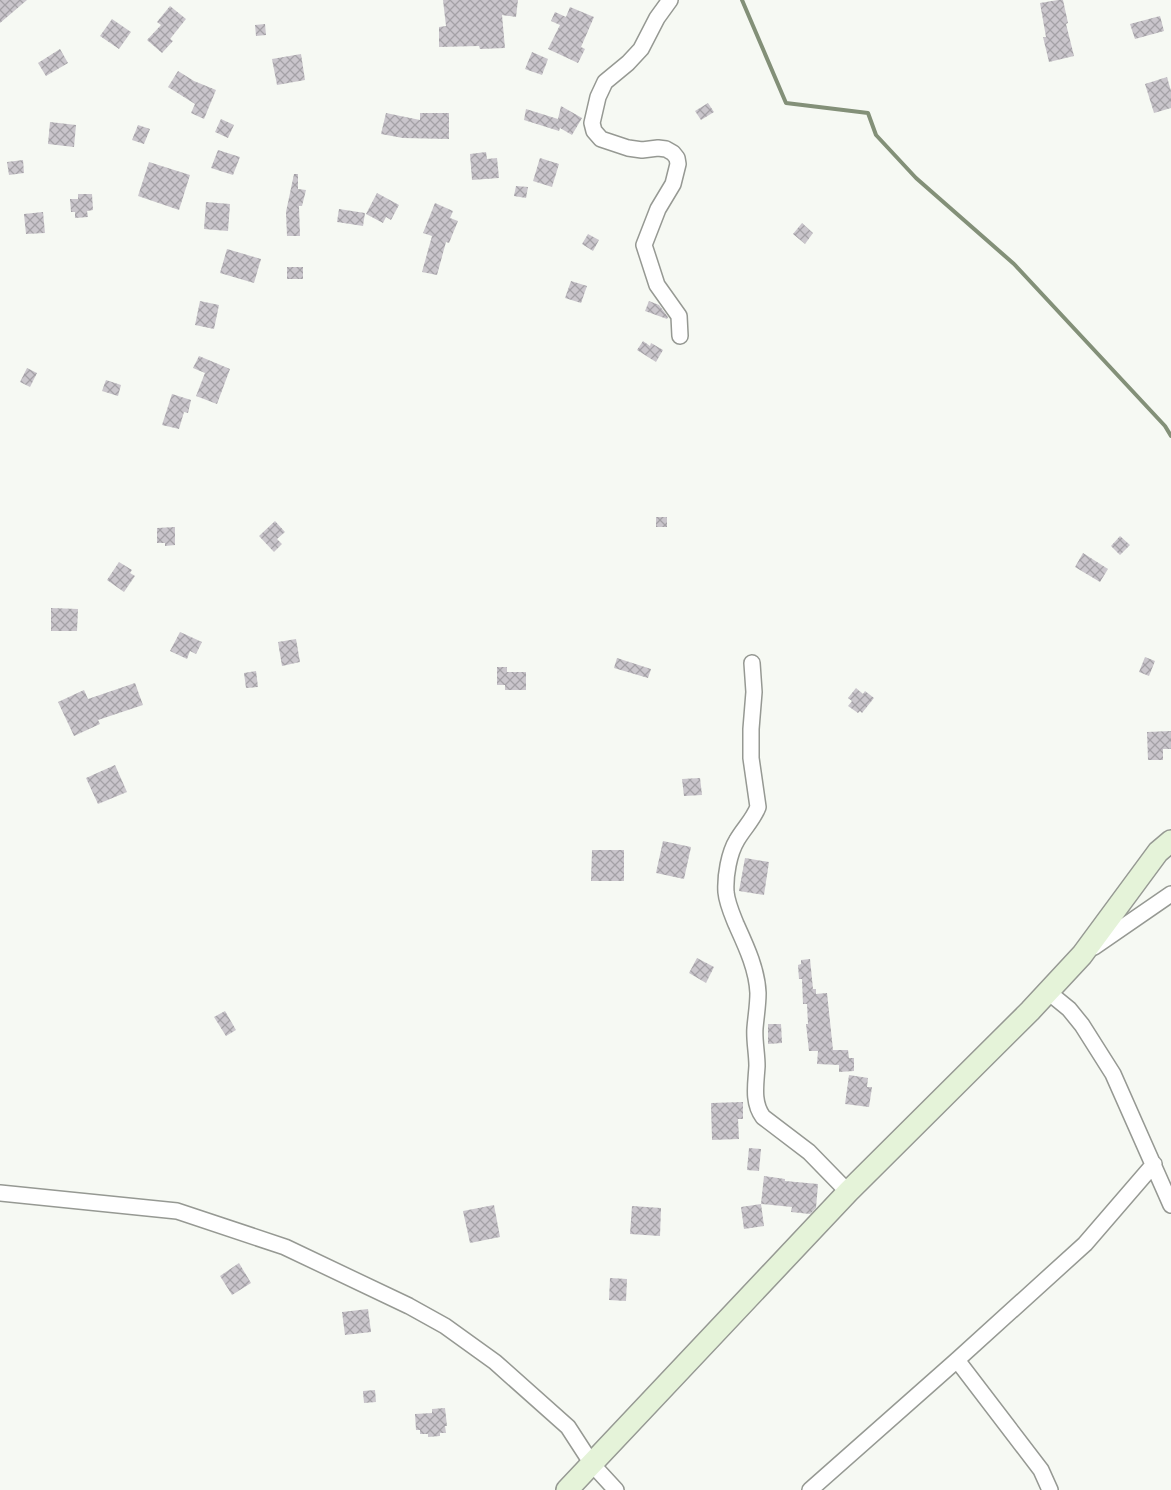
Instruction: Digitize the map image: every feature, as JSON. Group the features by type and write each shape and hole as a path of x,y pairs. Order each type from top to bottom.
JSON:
{"street":[{"path":"670,0 657,18 642,49 605,82 598,96 592,123 594,131 601,139 628,148 642,150 666,149 677,158 678,164 672,184 658,209 644,245 657,284 678,316 680,336"},
{"path":"752,662 754,692 751,758 758,808 733,849 727,873 726,892 729,907 751,958 756,976 758,994 755,1028 757,1063 756,1102 758,1110 764,1117 809,1152 848,1192"},
{"path":"567,1490 848,1192 1030,1011 1082,955 1158,852 1171,841"},
{"path":"1082,955 1171,894"},
{"path":"1047,991 1078,1019 1113,1074 1171,1205"},
{"path":"810,1490 1085,1244 1154,1164"},
{"path":"0,1193 177,1211 285,1247 409,1306 445,1326 495,1362 568,1427 592,1464 616,1490"},
{"path":"957,1360 1041,1470 1050,1490"}],"building":[{"path":"0,0 27,0 0,23"},
{"path":"443,0 518,0 516,17 502,15 505,48 480,49 479,46 439,47 439,27 446,26"},
{"path":"1063,0 1068,23 1066,24 1074,56 1049,62 1043,37 1046,37 1040,3"},
{"path":"170,6 186,19 170,39 173,41 162,53 147,40 161,25 157,22"},
{"path":"570,7 594,17 581,47 585,49 578,63 548,49 560,25 551,21 555,12 566,17"},
{"path":"1160,16 1164,31 1135,39 1130,24"},
{"path":"112,19 131,32 119,49 100,36"},
{"path":"265,24 266,35 256,36 255,25"},
{"path":"60,49 68,63 46,76 38,63"},
{"path":"532,52 548,59 542,75 525,69"},
{"path":"301,54 305,80 277,85 272,59"},
{"path":"178,71 194,81 216,90 204,119 191,113 195,104 168,87"},
{"path":"1167,77 1171,91 1171,108 1154,113 1145,84"},
{"path":"708,103 714,112 701,120 695,111"},
{"path":"561,106 582,118 572,135 560,128 559,131 524,120 526,109 558,119"},
{"path":"386,113 420,120 420,113 449,113 449,139 403,138 381,134"},
{"path":"221,119 234,125 228,138 215,132"},
{"path":"50,122 76,125 74,147 48,144"},
{"path":"138,125 150,129 144,144 132,140"},
{"path":"218,150 240,157 233,175 211,168"},
{"path":"486,152 487,159 497,158 499,178 472,180 470,154"},
{"path":"540,158 559,164 552,187 533,181"},
{"path":"23,160 24,173 9,175 7,162"},
{"path":"149,162 190,175 179,210 138,196"},
{"path":"294,174 298,174 298,189 306,190 302,206 299,206 300,236 287,236 286,212"},
{"path":"516,186 528,187 526,198 514,196"},
{"path":"377,193 399,205 391,220 386,217 383,223 366,214"},
{"path":"78,194 92,194 93,210 87,211 88,217 75,218 75,212 71,212 70,199 78,199"},
{"path":"206,202 230,204 228,231 204,229"},
{"path":"435,203 453,211 450,218 458,221 449,243 446,242 437,275 422,272 432,236 423,233"},
{"path":"339,209 365,213 363,226 337,222"},
{"path":"43,212 45,233 26,234 24,214"},
{"path":"802,223 813,233 805,244 793,234"},
{"path":"588,234 599,240 593,251 582,244"},
{"path":"227,249 261,259 254,283 220,273"},
{"path":"287,267 303,267 303,279 287,279"},
{"path":"571,281 587,286 581,303 565,298"},
{"path":"200,301 219,305 214,329 195,325"},
{"path":"649,301 659,305 668,317 667,319 645,311"},
{"path":"643,341 650,346 651,343 663,350 656,362 637,350"},
{"path":"199,356 230,369 217,404 196,396 205,373 193,368"},
{"path":"27,368 37,373 30,387 20,382"},
{"path":"106,380 121,385 118,396 102,391"},
{"path":"172,394 191,400 188,413 184,412 179,429 162,425"},
{"path":"656,517 667,517 667,527 656,527"},
{"path":"275,521 285,532 277,539 282,544 274,552 259,536"},
{"path":"175,527 175,545 165,546 165,543 157,543 157,528"},
{"path":"1120,536 1130,545 1120,555 1111,546"},
{"path":"1083,553 1108,569 1100,582 1075,567"},
{"path":"119,562 132,570 130,573 135,576 124,592 107,580"},
{"path":"51,608 78,609 77,631 51,631"},
{"path":"180,632 202,642 196,654 190,651 187,659 170,651"},
{"path":"296,639 300,662 282,666 278,642"},
{"path":"1145,657 1155,661 1149,676 1139,672"},
{"path":"617,658 651,669 648,678 614,668"},
{"path":"497,667 507,667 507,672 526,672 526,690 505,690 505,685 497,685"},
{"path":"256,671 258,687 246,688 244,673"},
{"path":"135,683 143,705 98,720 100,724 74,736 58,702 84,690 88,699"},
{"path":"856,688 863,694 865,691 874,698 862,713 860,711 858,713 848,706 852,701 848,698"},
{"path":"1171,731 1171,749 1163,749 1163,760 1148,760 1147,732"},
{"path":"115,765 127,792 98,804 86,778"},
{"path":"700,778 702,795 684,796 682,779"},
{"path":"663,841 691,847 684,879 656,873"},
{"path":"592,850 624,850 624,881 591,881"},
{"path":"745,858 769,862 764,895 739,891"},
{"path":"697,958 714,967 706,983 689,973"},
{"path":"810,959 813,989 816,989 816,994 827,993 833,1050 848,1050 849,1058 854,1058 854,1071 839,1072 839,1065 817,1064 818,1051 809,1051 806,1024 808,1024 807,1004 803,1004 802,979 799,979 798,965 801,964 801,960"},
{"path":"225,1011 236,1030 226,1036 214,1017"},
{"path":"768,1024 781,1024 782,1043 768,1044"},
{"path":"849,1075 868,1078 867,1087 872,1087 869,1107 845,1104"},
{"path":"743,1102 743,1119 738,1119 739,1139 712,1140 711,1103"},
{"path":"749,1148 761,1149 759,1171 747,1170"},
{"path":"764,1176 785,1179 785,1181 818,1184 816,1208 810,1214 791,1212 792,1207 761,1204"},
{"path":"761,1204 764,1226 744,1229 741,1207"},
{"path":"494,1205 500,1237 470,1243 463,1211"},
{"path":"632,1206 661,1208 660,1236 630,1234"},
{"path":"239,1263 251,1283 232,1295 220,1276"},
{"path":"610,1278 627,1279 626,1301 609,1300"},
{"path":"368,1309 371,1332 345,1335 342,1312"},
{"path":"375,1390 376,1402 364,1403 363,1391"},
{"path":"445,1408 446,1433 440,1433 440,1436 428,1437 428,1434 420,1434 420,1430 416,1430 415,1414 432,1413 432,1409"}],"waterway":[{"path":"742,0 786,103 868,113 876,135 916,178 1014,264 1165,426 1171,436"}]}
